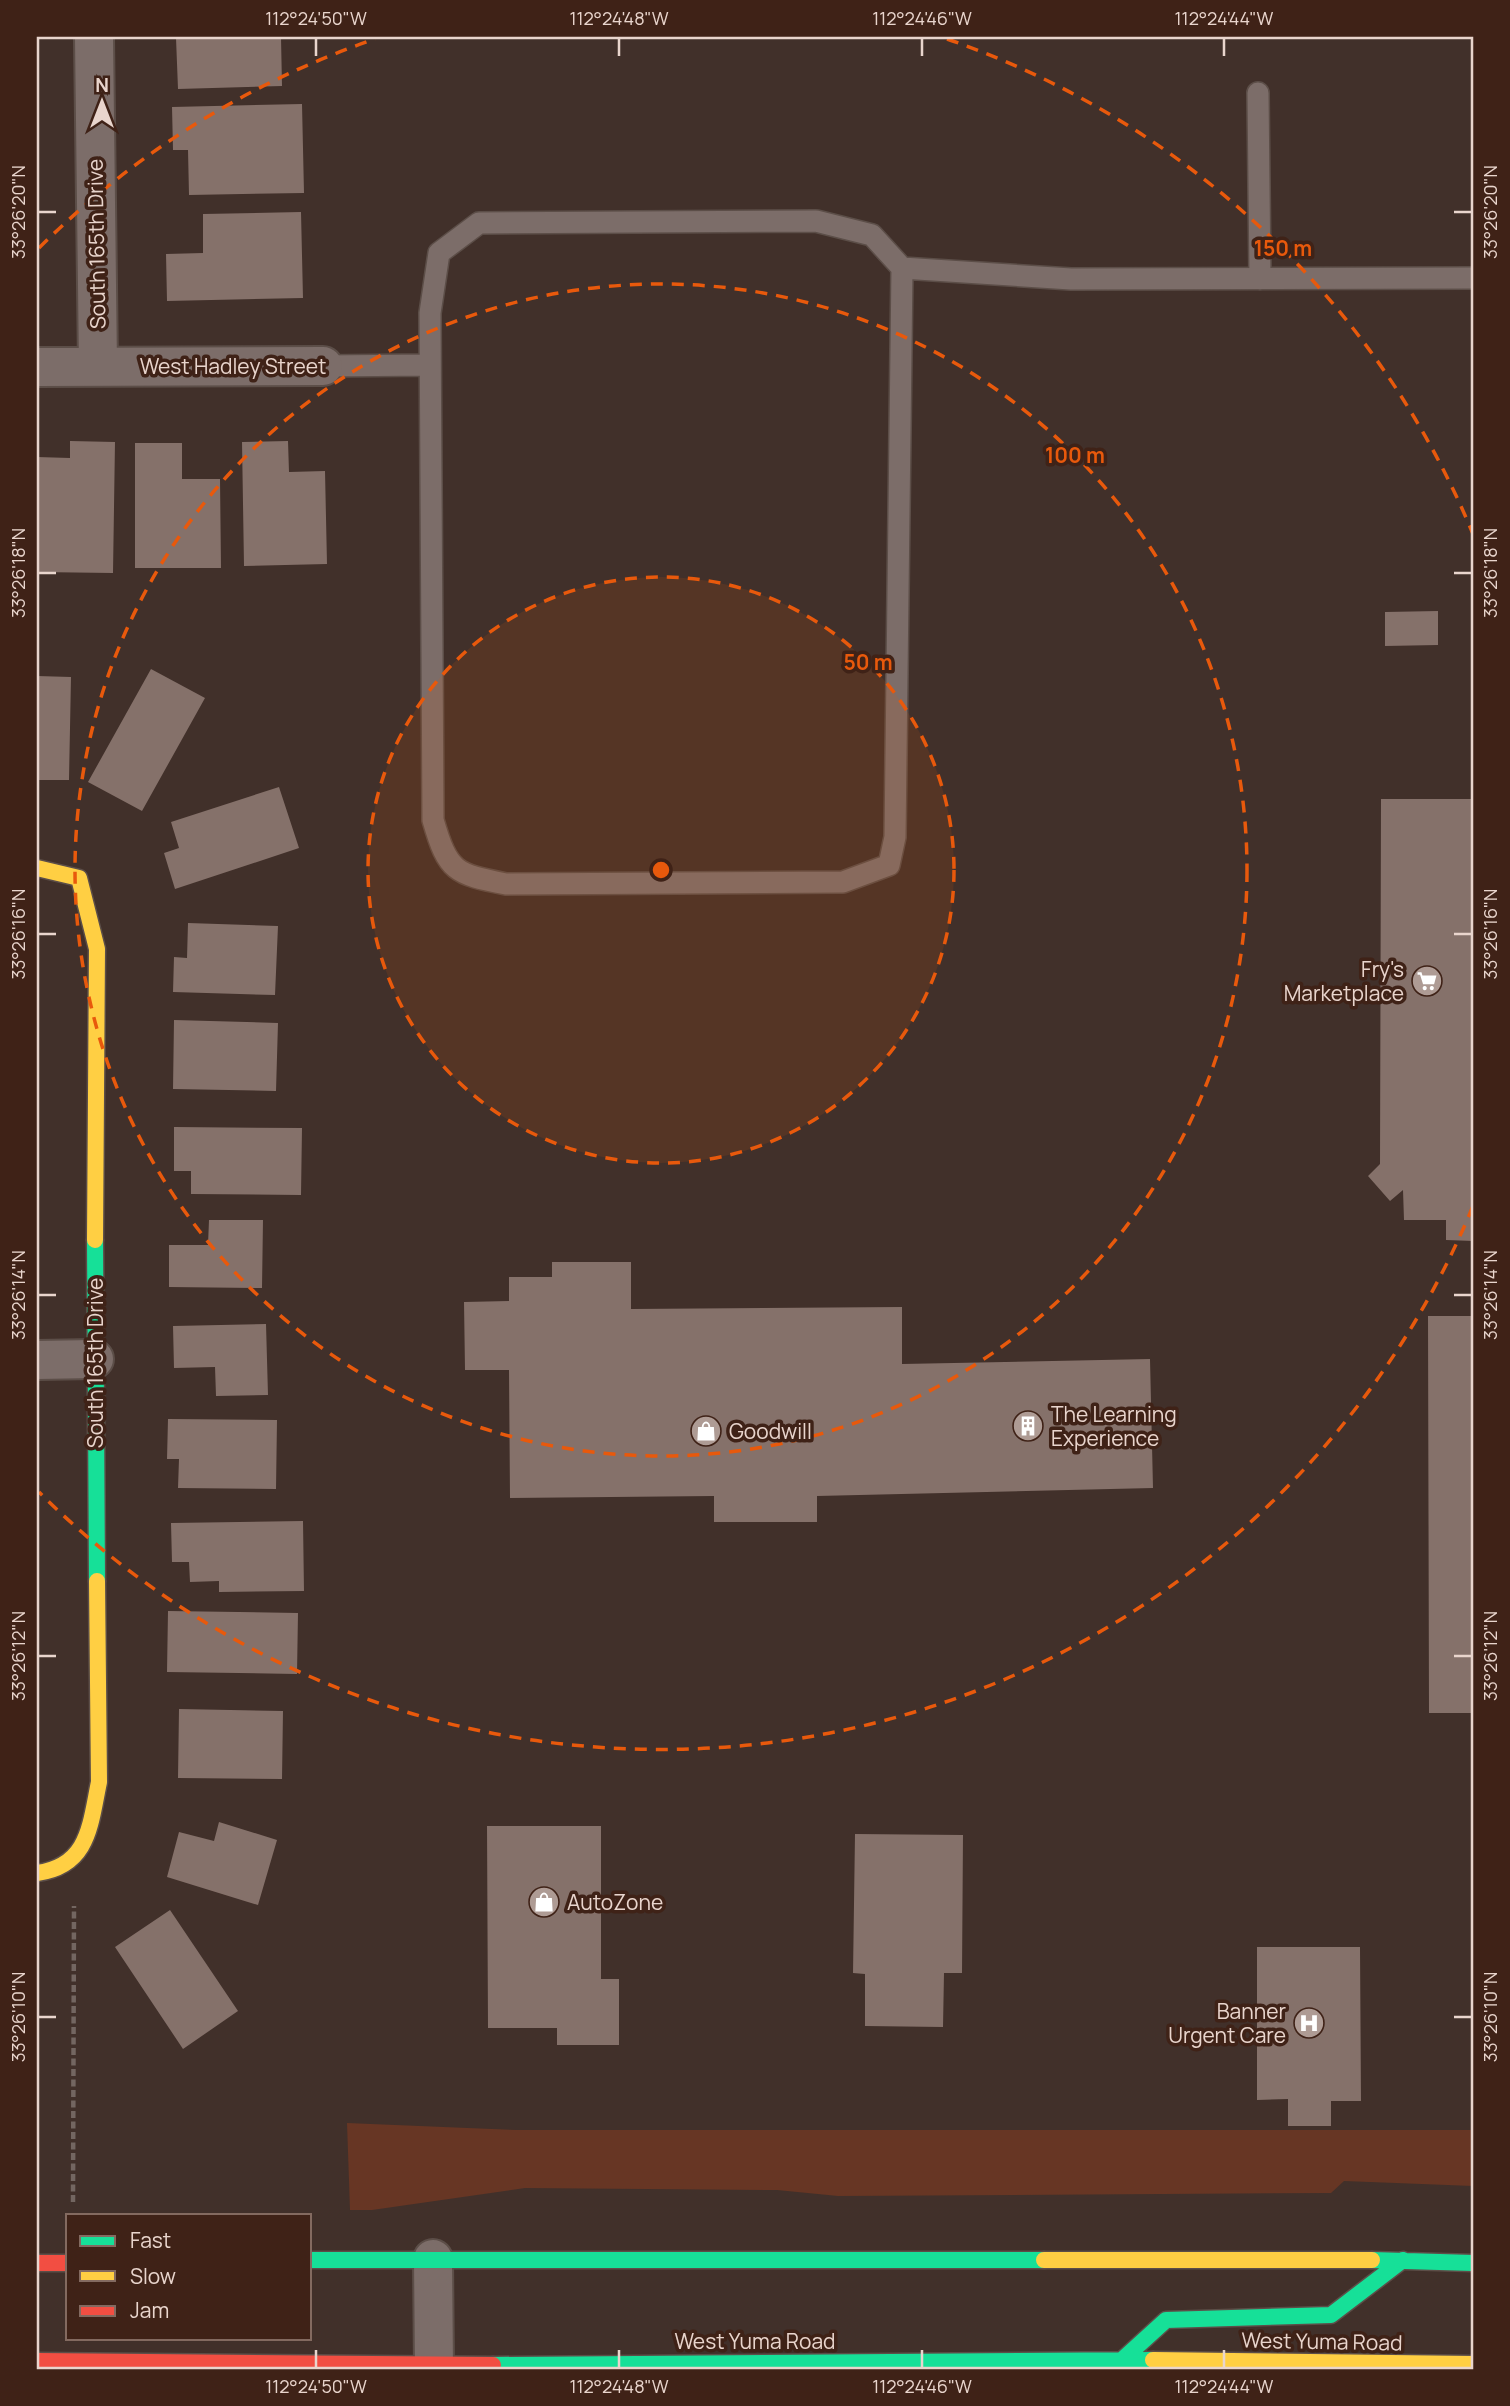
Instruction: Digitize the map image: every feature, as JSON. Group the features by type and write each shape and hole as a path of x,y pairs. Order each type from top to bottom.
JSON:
{"main road":[{"name":"South 165th Drive","path":"37,868 79,878 97,948 94,1359 99,1782 84,1849"},
{"path":"37,1873 54,1873 84,1849"},
{"path":"312,2260 1403,2260 1473,2263"},
{"path":"1122,2360 1166,2320 1331,2315 1403,2260"},
{"path":"37,2263 66,2263"},
{"name":"West Yuma Road","path":"37,2361 434,2367 1122,2360 1473,2364"}],"street":[{"name":"South 165th Drive","path":"94,37 98,367"},
{"name":"West Hadley Street","path":"37,367 323,366"},
{"path":"37,1360 94,1359"},
{"path":"433,2259 434,2367"}],"lane":[{"path":"1258,93 1261,279"},
{"path":"816,221 872,235 902,268 895,837 889,865 843,882 506,884 465,876 442,852 433,820 428,365 430,313 439,253 479,223 816,221"},
{"path":"902,268 1071,279 1473,278"},
{"name":"West Hadley Street","path":"323,366 428,365"}],"path":[{"path":"73,2202 72,1920 84,1849"}],"shaded area":[{"path":"347,2123 517,2130 1473,2130 1473,2186 1344,2181 1331,2193 838,2196 777,2190 525,2188 372,2210 350,2210"}],"building":[{"path":"281,37 282,86 178,89 176,38"},
{"path":"302,104 304,193 189,195 188,150 173,150 172,107"},
{"path":"301,212 303,298 167,301 166,254 203,253 203,214"},
{"path":"70,441 115,442 113,573 37,572 37,457 70,458"},
{"path":"288,441 289,472 325,471 327,564 244,566 242,442"},
{"path":"135,443 182,443 182,479 220,479 221,568 135,568"},
{"path":"1438,611 1438,645 1385,646 1385,612"},
{"path":"151,669 205,698 142,811 88,782"},
{"path":"37,676 71,677 69,780 37,780"},
{"path":"279,787 299,848 175,889 164,853 179,848 171,822"},
{"name":"Fry's Marketplace","path":"1381,799 1473,799 1473,1241 1446,1240 1446,1220 1404,1220 1403,1190 1390,1201 1368,1176 1380,1164"},
{"path":"188,923 278,926 275,995 173,992 174,957 187,958"},
{"path":"174,1020 278,1023 276,1091 173,1089"},
{"path":"174,1127 302,1128 301,1195 191,1194 191,1171 174,1171"},
{"path":"209,1220 263,1220 262,1288 169,1287 169,1245 208,1245"},
{"name":"Goodwill","path":"552,1262 631,1262 631,1309 902,1307 902,1364 1150,1359 1153,1488 817,1496 817,1522 714,1522 714,1496 510,1498 509,1370 465,1370 464,1302 509,1301 509,1277 552,1277"},
{"path":"1428,1316 1473,1316 1473,1713 1429,1713"},
{"path":"266,1324 268,1395 216,1396 215,1367 174,1368 173,1326"},
{"path":"168,1419 277,1420 276,1489 178,1488 179,1459 167,1459"},
{"path":"303,1521 304,1591 219,1592 219,1581 190,1582 189,1562 172,1562 171,1523"},
{"path":"168,1611 298,1613 297,1674 167,1672"},
{"path":"179,1709 283,1711 282,1779 178,1778"},
{"path":"219,1822 277,1840 258,1905 167,1877 179,1832 214,1841"},
{"name":"AutoZone","path":"487,1826 601,1826 601,1979 619,1979 619,2045 557,2045 557,2028 488,2028"},
{"path":"855,1834 963,1835 962,1973 944,1973 943,2027 865,2026 865,1974 853,1973"},
{"path":"170,1910 238,2011 183,2049 115,1947"},
{"name":"Banner Urgent Care","path":"1257,1947 1360,1947 1361,2101 1331,2101 1331,2126 1288,2126 1288,2099 1257,2100"}],"traffic: fast":[{"path":"95,1240 97,1581"},
{"path":"312,2260 1044,2260"},
{"path":"1372,2260 1473,2263"},
{"path":"1122,2360 1166,2320 1331,2315 1403,2260"},
{"path":"493,2365 1153,2360"}],"traffic: slow":[{"path":"37,868 79,878 97,949 95,1240"},
{"path":"37,1873 54,1869 77,1852 84,1841 93,1813 99,1782 97,1581"},
{"path":"1044,2260 1372,2260"},
{"path":"1153,2360 1473,2364"}],"traffic: jam":[{"path":"37,2263 66,2263"},
{"path":"37,2361 493,2365"}],"place":[{"name":"Fry's Marketplace","path":"1427,981"},
{"name":"The Learning Experience","path":"1028,1426"},
{"name":"Goodwill","path":"706,1431"},
{"name":"AutoZone","path":"544,1902"},
{"name":"Banner Urgent Care","path":"1309,2023"}]}
